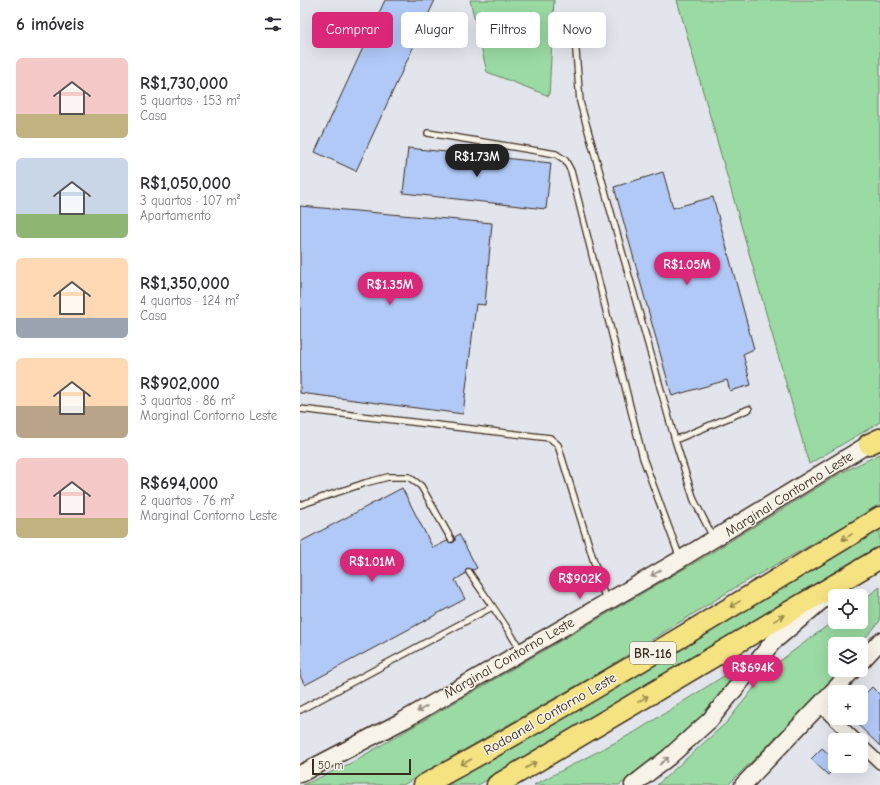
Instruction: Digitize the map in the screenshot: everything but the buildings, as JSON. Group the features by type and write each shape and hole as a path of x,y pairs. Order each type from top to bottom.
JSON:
{"highway":[{"name":"Rodoanel Contorno Leste","path":"424,785 569,703 880,517"},
{"name":"BR-116","path":"498,785 880,558"}],"main road":[{"name":"Marginal Contorno Leste","path":"300,774 404,720 606,601 714,540 876,440"},
{"path":"638,783 710,720 772,643 856,572"},
{"path":"868,654 880,641"},
{"path":"743,785 847,677"}],"street":[{"path":"820,706 849,733"},
{"path":"868,752 880,763"}],"lane":[{"path":"576,48 580,102 675,440 694,500 714,540"},
{"path":"428,133 556,154 565,160 571,171 643,458 680,559"},
{"path":"300,409 550,438 558,445 606,601"},
{"path":"675,440 749,409"},
{"path":"300,505 365,483 388,477 409,477 421,486 451,539"},
{"path":"469,572 492,607 503,619 521,651"},
{"path":"300,709 492,607"}],"green space":[{"path":"470,0 554,0 553,12 548,12 548,48 552,48 549,96 487,72 481,48 540,48 540,12 476,12 476,25"},
{"path":"677,0 880,0 880,422 809,464"},
{"path":"880,454 880,506 736,587 602,671 403,785 303,785 349,764 701,559 843,472"},
{"path":"880,529 880,548 500,773 478,785 445,785"},
{"path":"880,587 880,621 866,637 828,637 828,677 833,677 816,698 728,785 657,785 727,722 769,669 828,625 828,629 868,629 868,596"},
{"path":"746,662 738,676 707,715 668,753 619,785 534,785 635,732"}]}
